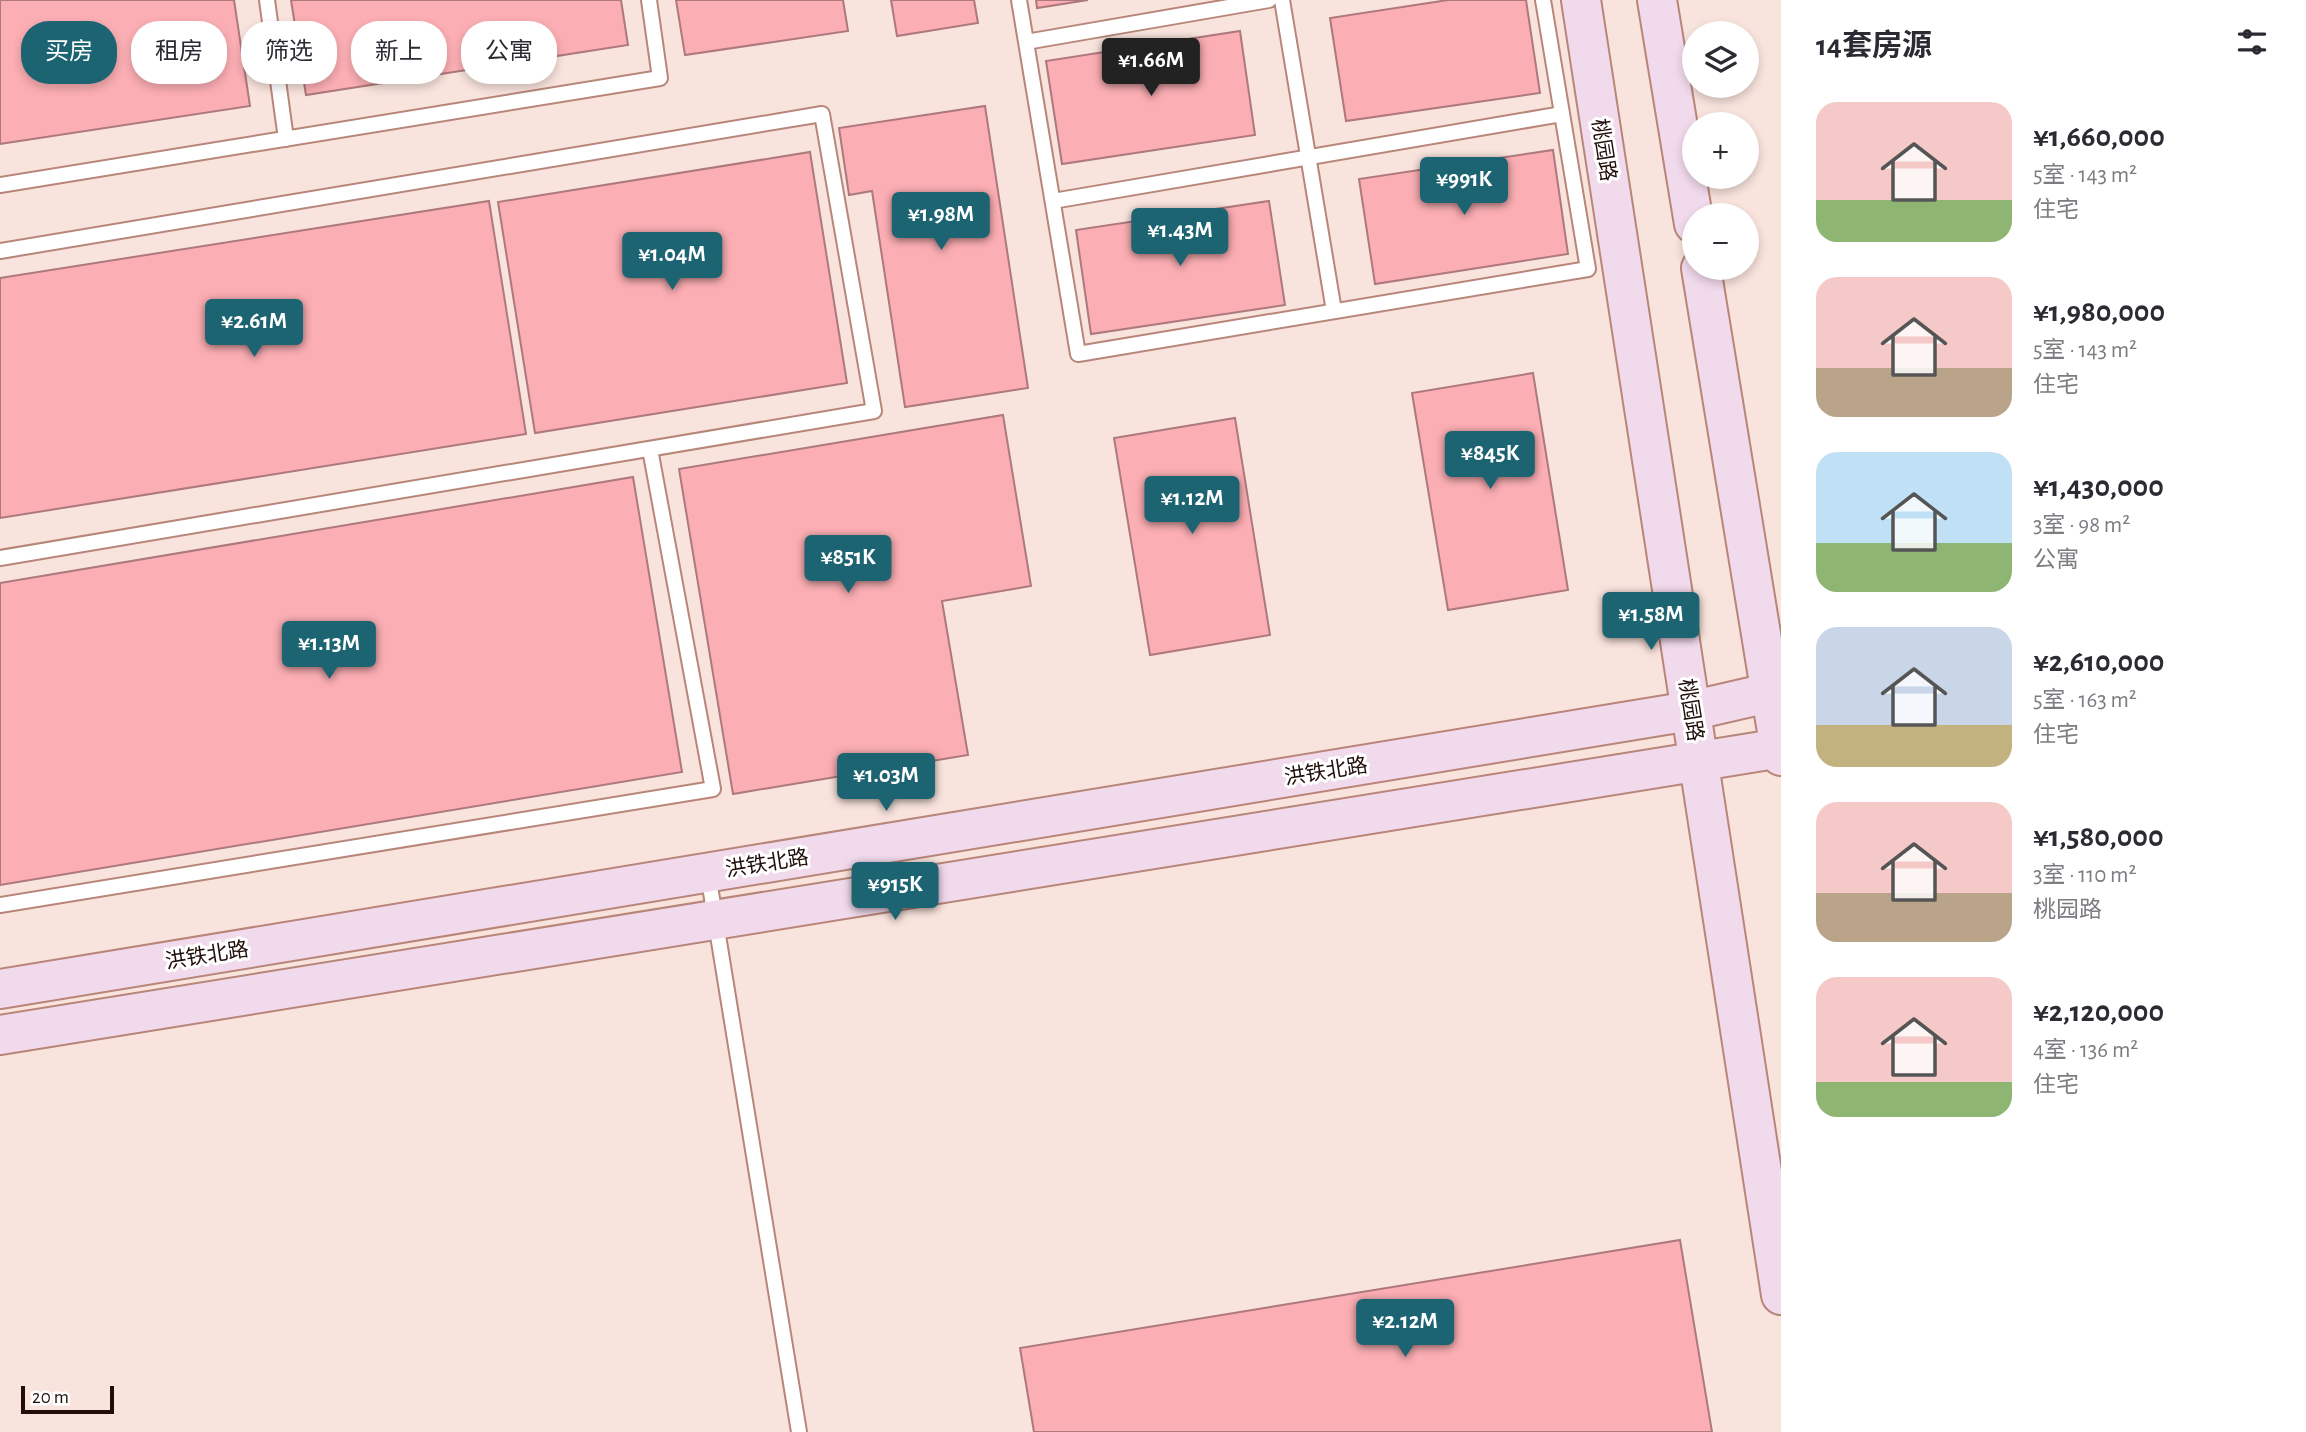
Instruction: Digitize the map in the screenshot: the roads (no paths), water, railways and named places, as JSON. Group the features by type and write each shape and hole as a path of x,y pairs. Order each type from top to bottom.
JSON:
{"street":[{"name":"桃园路","path":"1581,0 1781,1296"},
{"path":"1657,0 1691,203"},
{"path":"0,1035 1699,761 1781,751 1776,691 1703,280"},
{"name":"洪铁北路","path":"0,989 1690,710 1776,691"}],"lane":[{"path":"267,0 286,139"},
{"path":"0,185 660,78 649,0"},
{"path":"1019,0 1079,354 1588,269 1543,0"},
{"path":"1026,41 1269,0"},
{"path":"1282,0 1334,312"},
{"path":"0,251 822,114 874,411 0,558"},
{"path":"1053,201 1562,114"},
{"path":"0,905 713,789 650,449"},
{"path":"708,872 799,1432"}]}
